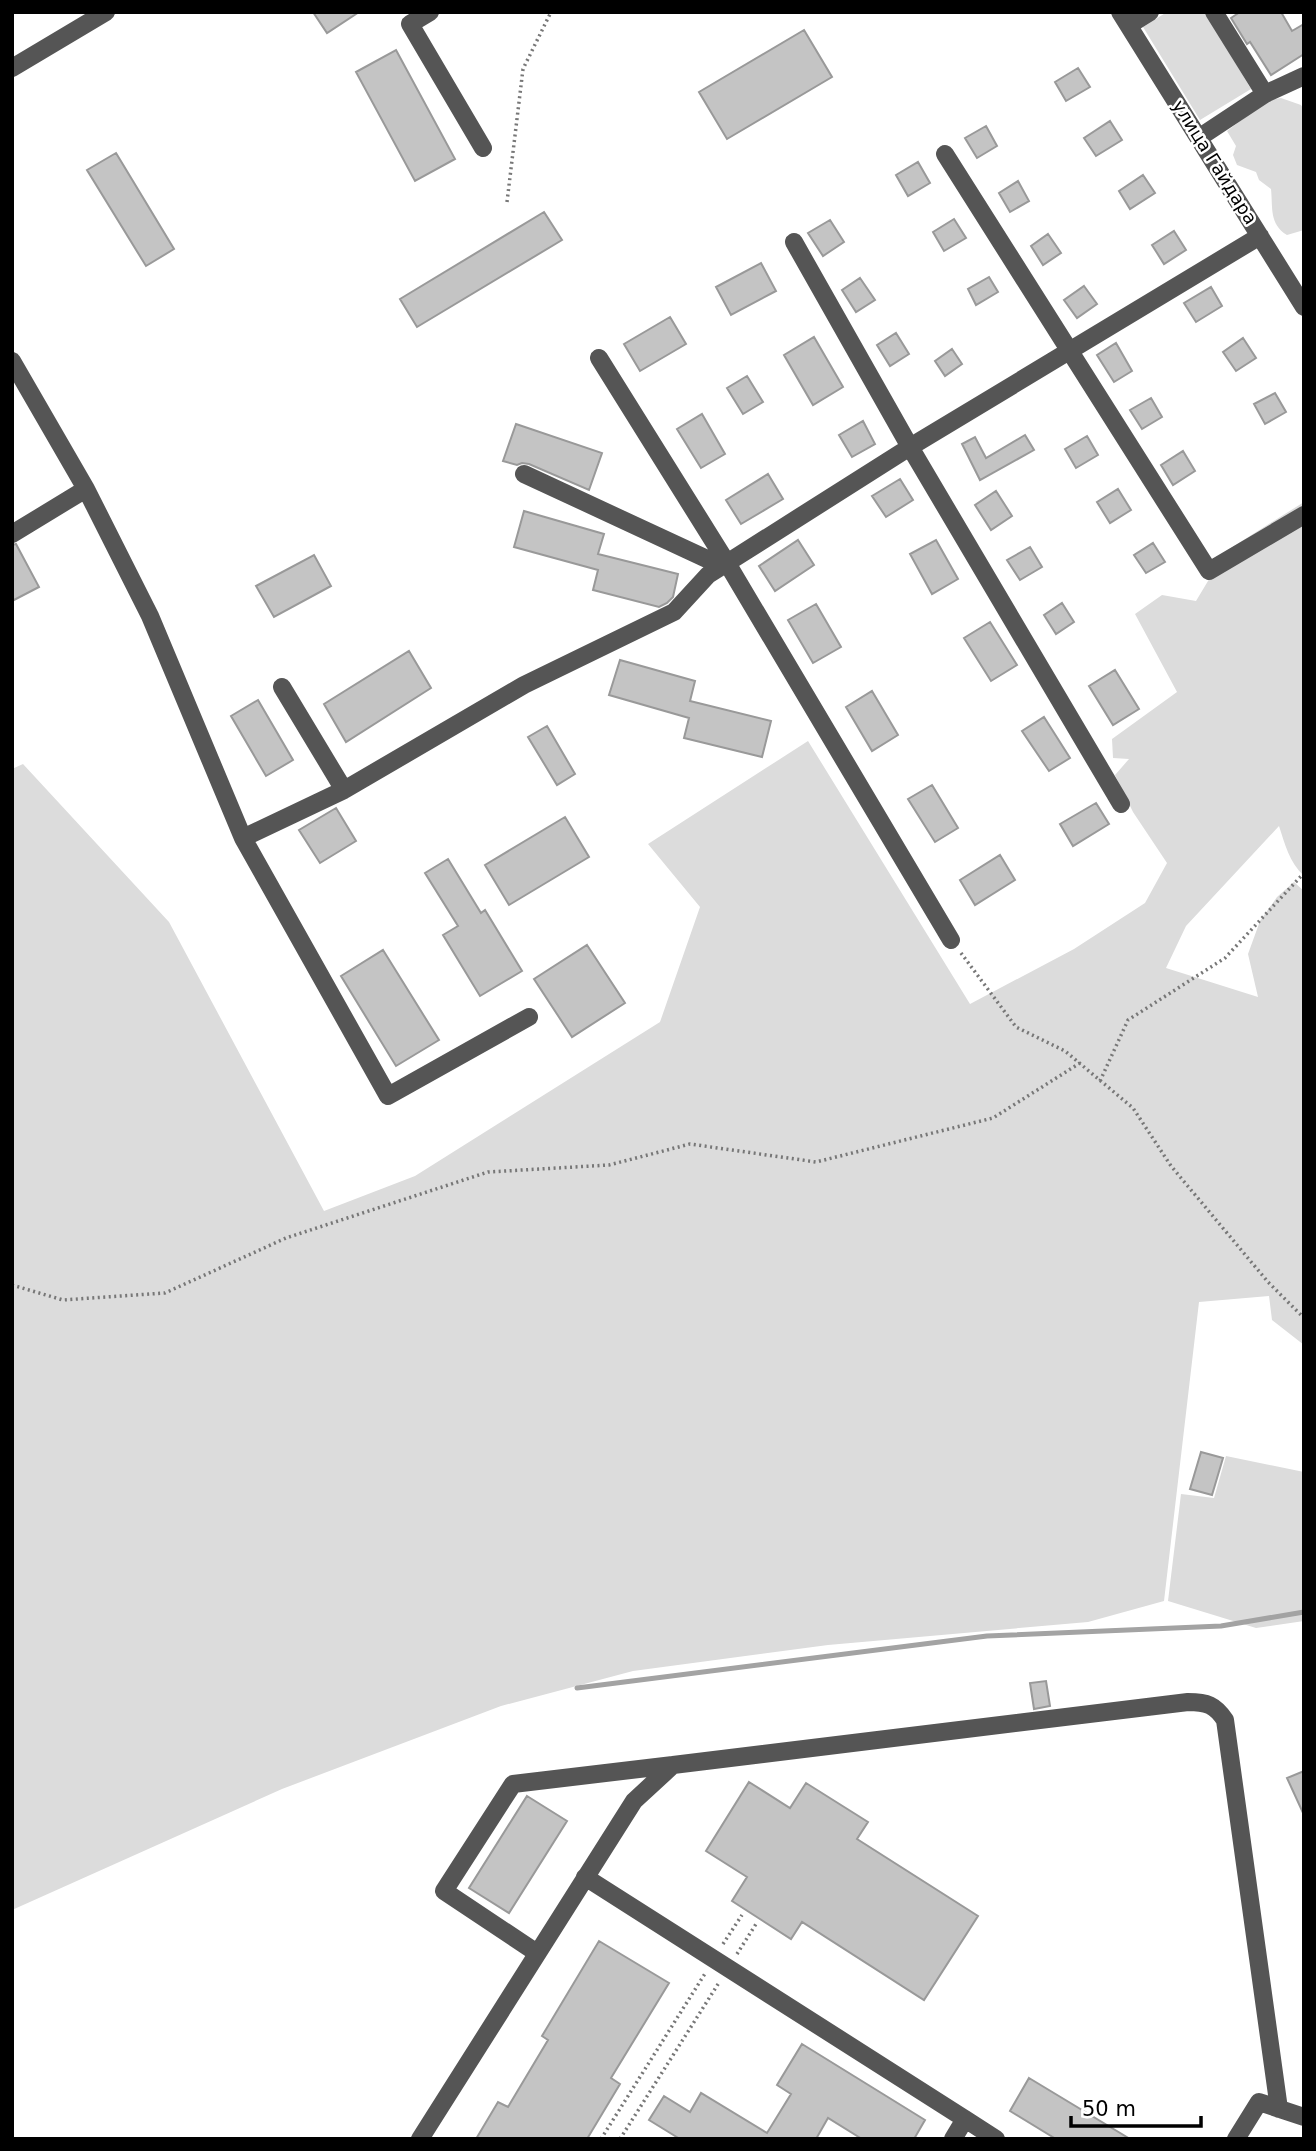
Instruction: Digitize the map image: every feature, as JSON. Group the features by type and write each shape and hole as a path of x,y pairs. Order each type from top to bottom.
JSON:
{"street":[{"path":"12,68 106,12"},
{"path":"430,12 410,24 483,148"},
{"path":"1125,19 1150,12"},
{"path":"1214,12 1265,94"},
{"name":"улица Гайдара","path":"1125,19 1304,307"},
{"path":"1200,137 1265,94 1304,76"},
{"path":"945,154 1209,571 1304,515"},
{"path":"243,838 344,790 524,685 674,612 708,575 910,447 1261,236"},
{"path":"794,242 910,447 1121,804"},
{"path":"599,358 951,940"},
{"path":"12,361 86,489 150,616 243,838 388,1096 529,1017"},
{"path":"524,474 724,565"},
{"path":"12,534 86,489"},
{"path":"282,687 344,790"},
{"path":"537,1953 444,1891 513,1784 1203,1702 1218,1709 1225,1720 1279,2109"},
{"path":"419,2139 634,1801 673,1765"},
{"path":"585,1877 996,2139"},
{"path":"1236,2139 1259,2102 1304,2117"},
{"path":"953,2139 965,2119"}],"path":[{"path":"507,202 523,69 551,12"},
{"path":"1100,1080 1128,1020 1225,958 1304,873"},
{"path":"951,940 1016,1027 1065,1051 1133,1108 1171,1166 1268,1282 1304,1318"},
{"path":"12,1284 63,1300 165,1293 286,1238 488,1172 609,1165 690,1144 816,1162 993,1118 1080,1063"},
{"path":"620,2139 721,1964 742,1915"},
{"path":"601,2139 721,1964 756,1924"}],"shaded area":[{"path":"1167,12 1205,12 1251,89 1200,120 1143,27"},
{"path":"1281,98 1301,105 1304,110 1304,230 1287,235 1275,221 1271,189 1259,180 1256,172 1237,165 1233,155 1236,146 1227,131 1268,100"},
{"path":"1304,502 1304,876 1291,859 1279,826 1186,926 1166,968 1258,997 1248,954 1260,921 1277,897 1294,882 1304,891 1304,1345 1272,1320 1269,1296 1199,1302 1164,1601 1088,1622 828,1645 633,1671 501,1706 282,1789 12,1910 12,769 23,764 169,922 324,1211 415,1176 660,1022 700,907 648,844 808,741 970,1004 1074,949 1145,903 1167,863 1133,812 1115,775 1129,759 1113,758 1112,739 1177,692 1135,614 1162,595 1196,601 1226,551"},
{"path":"1226,1456 1304,1472 1304,1621 1256,1628 1168,1601 1181,1494 1214,1498"}],"building":[{"path":"313,12 359,12 327,33"},
{"path":"1240,12 1281,12 1292,31 1304,24 1304,54 1271,75 1231,18"},
{"path":"804,30 832,77 727,139 699,92"},
{"path":"396,50 455,159 415,181 356,72"},
{"path":"1078,68 1090,87 1066,101 1055,82"},
{"path":"1110,121 1122,140 1096,156 1084,138"},
{"path":"986,126 997,146 977,158 965,138"},
{"path":"116,153 174,249 146,266 87,170"},
{"path":"918,162 930,183 908,196 896,175"},
{"path":"1143,175 1155,193 1130,209 1119,191"},
{"path":"1018,181 1029,201 1010,212 999,193"},
{"path":"544,212 562,240 417,327 400,299"},
{"path":"954,219 966,238 944,251 933,232"},
{"path":"830,220 844,242 823,256 808,233"},
{"path":"1174,231 1186,250 1164,264 1152,245"},
{"path":"1048,234 1061,253 1043,265 1031,246"},
{"path":"761,263 776,291 731,315 716,287"},
{"path":"989,277 998,292 976,305 968,289"},
{"path":"860,278 875,300 856,312 842,290"},
{"path":"1084,286 1097,304 1077,318 1064,300"},
{"path":"1211,287 1222,306 1196,322 1184,303"},
{"path":"670,317 686,344 640,371 624,344"},
{"path":"896,333 909,354 890,366 877,345"},
{"path":"814,337 843,387 813,405 784,355"},
{"path":"1243,338 1256,358 1236,371 1223,352"},
{"path":"1116,343 1132,371 1114,382 1097,355"},
{"path":"952,349 962,364 945,376 935,361"},
{"path":"747,376 763,402 743,414 727,388"},
{"path":"1275,393 1286,412 1265,424 1254,404"},
{"path":"1151,398 1162,417 1142,429 1130,410"},
{"path":"702,414 725,454 701,468 677,429"},
{"path":"863,421 875,444 852,457 839,435"},
{"path":"516,424 602,453 589,490 529,464 517,465 503,461"},
{"path":"1025,435 1034,450 980,480 962,444 975,437 986,458"},
{"path":"1087,436 1098,455 1076,468 1065,449"},
{"path":"1183,451 1195,471 1173,485 1161,465"},
{"path":"768,474 783,499 741,524 726,500"},
{"path":"900,479 913,500 886,517 872,496"},
{"path":"1118,489 1131,510 1110,523 1097,502"},
{"path":"996,491 1012,516 991,530 975,505"},
{"path":"524,511 604,534 598,554 678,574 673,597 659,607 593,590 598,570 514,547"},
{"path":"798,540 814,565 775,591 759,566"},
{"path":"936,540 958,579 932,594 910,554"},
{"path":"1153,543 1165,562 1146,573 1134,555"},
{"path":"16,544 39,587 12,601 12,545"},
{"path":"1030,547 1042,567 1020,580 1007,560"},
{"path":"314,555 331,586 274,617 256,586"},
{"path":"1062,603 1074,622 1056,634 1044,615"},
{"path":"816,604 841,647 813,663 788,620"},
{"path":"990,622 1017,665 991,681 964,638"},
{"path":"409,651 431,688 346,742 324,704"},
{"path":"620,660 695,681 690,701 771,721 762,757 684,738 689,718 609,695"},
{"path":"1115,670 1139,709 1113,725 1089,686"},
{"path":"872,691 898,735 872,751 846,707"},
{"path":"258,700 293,760 266,776 231,716"},
{"path":"1044,717 1070,758 1049,771 1022,731"},
{"path":"547,726 575,774 557,785 528,737"},
{"path":"932,785 958,828 935,842 908,799"},
{"path":"1096,803 1109,824 1073,846 1060,824"},
{"path":"336,808 356,841 320,863 299,830"},
{"path":"565,817 589,857 509,905 485,865"},
{"path":"1000,855 1015,880 975,905 960,880"},
{"path":"448,859 481,913 485,910 522,971 480,996 443,935 458,926 425,873"},
{"path":"587,945 625,1003 572,1037 534,979"},
{"path":"383,950 439,1040 396,1066 341,976"},
{"path":"1201,1452 1223,1458 1212,1495 1190,1489"},
{"path":"1046,1681 1050,1706 1034,1709 1030,1683"},
{"path":"1304,1771 1304,1815 1287,1778"},
{"path":"749,1782 790,1808 806,1783 868,1822 857,1839 978,1916 924,2000 802,1922 791,1939 732,1901 747,1877 706,1851"},
{"path":"527,1796 567,1821 509,1913 469,1888"},
{"path":"599,1941 669,1983 611,2078 620,2084 587,2139 476,2139 498,2102 508,2107 548,2040 542,2036"},
{"path":"802,2044 925,2120 914,2139 862,2139 828,2118 816,2139 680,2139 649,2120 664,2096 690,2112 701,2093 767,2133 791,2094 777,2085"},
{"path":"1029,2078 1130,2139 1056,2139 1010,2111"}],"waterway":[{"path":"577,1688 987,1636 1221,1626 1304,1612"}]}
